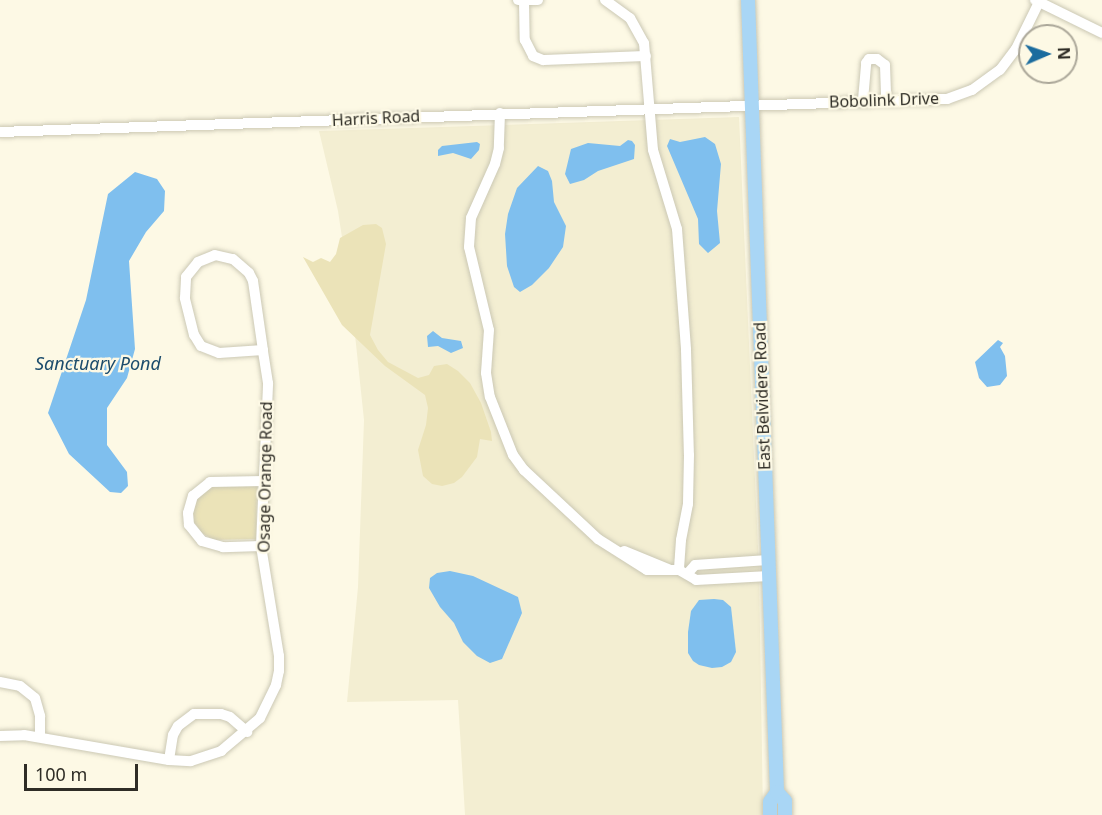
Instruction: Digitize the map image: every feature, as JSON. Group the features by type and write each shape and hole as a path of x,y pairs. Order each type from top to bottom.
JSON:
{"main road":[{"name":"East Belvidere Road","path":"748,0 777,792 784,801 785,815"},
{"name":"East Belvidere Road","path":"770,815 770,802 777,792"}],"street":[{"path":"538,0 521,1 525,40 533,57 543,60 646,56"},
{"path":"605,0 622,11 634,24 644,43 653,150 671,203 681,262 689,455 688,504 681,540 679,572"},
{"path":"1038,1 1102,33"},
{"name":"Bobolink Drive","path":"752,104 946,99 972,90 990,78 1016,49 1038,1"},
{"path":"863,100 866,63 869,59 877,59 885,65 886,101"},
{"name":"Harris Road","path":"0,132 752,104"},
{"path":"500,112 497,156 471,218 469,247 489,330 486,373 490,397 504,437 519,464 598,539 614,549 663,565 696,580 769,576"},
{"name":"Osage Orange Road","path":"0,736 40,737 169,760 191,761 221,751 247,732 260,718 268,704 279,671 279,656 261,546 268,383 253,281 249,273 240,263 225,256 206,257 198,262 191,268 185,285 188,318 201,346 219,353 263,350"},
{"path":"261,546 224,548 202,541 189,525 188,513 193,496 210,482 263,481"},
{"path":"679,572 695,565 768,560"},
{"path":"0,682 20,686 35,698 40,716 40,737"},
{"path":"169,760 173,735 178,726 194,714 221,714 230,717 247,732"}],"shaded area":[{"path":"739,117 759,570 763,815 465,815 458,700 347,702 358,587 364,420 351,297 338,211 319,131"},
{"path":"376,224 382,228 386,244 370,335 378,350 388,362 418,378 429,375 434,366 447,364 458,371 470,383 481,403 491,432 492,441 480,439 477,457 462,477 454,483 442,486 432,484 423,476 418,450 426,425 428,408 425,395 385,366 342,325 303,257 313,262 321,258 330,262 336,254 340,238 363,225"},
{"path":"257,485 256,539 214,540 202,533 194,522 193,510 199,494 211,486"}],"water":[{"path":"705,137 715,144 721,164 717,211 720,243 708,253 699,244 698,219 667,146 670,139 680,142"},
{"path":"628,140 635,145 634,159 598,171 584,180 570,184 565,174 571,149 588,143 620,146"},
{"path":"477,142 480,144 479,150 471,159 453,153 438,156 438,150 442,146"},
{"path":"538,166 548,171 552,181 554,202 566,226 563,247 549,268 532,285 520,292 514,287 507,266 505,234 508,214 517,188"},
{"name":"Sanctuary Pond","path":"135,172 157,179 165,191 164,211 146,232 129,261 135,349 127,378 107,408 107,445 127,472 128,486 121,493 110,492 69,454 48,413 86,300 108,194"},
{"path":"433,331 442,338 461,341 463,348 451,353 438,346 428,347 427,336"},
{"path":"998,340 1003,343 1000,347 1005,356 1007,376 1000,385 987,387 979,378 975,362"},
{"path":"450,571 473,576 518,597 522,613 502,659 490,663 477,656 463,642 454,623 440,607 429,588 430,578 437,573"},
{"path":"699,600 723,600 731,607 736,652 731,662 722,667 712,668 693,661 688,653 688,632 691,611"}]}
